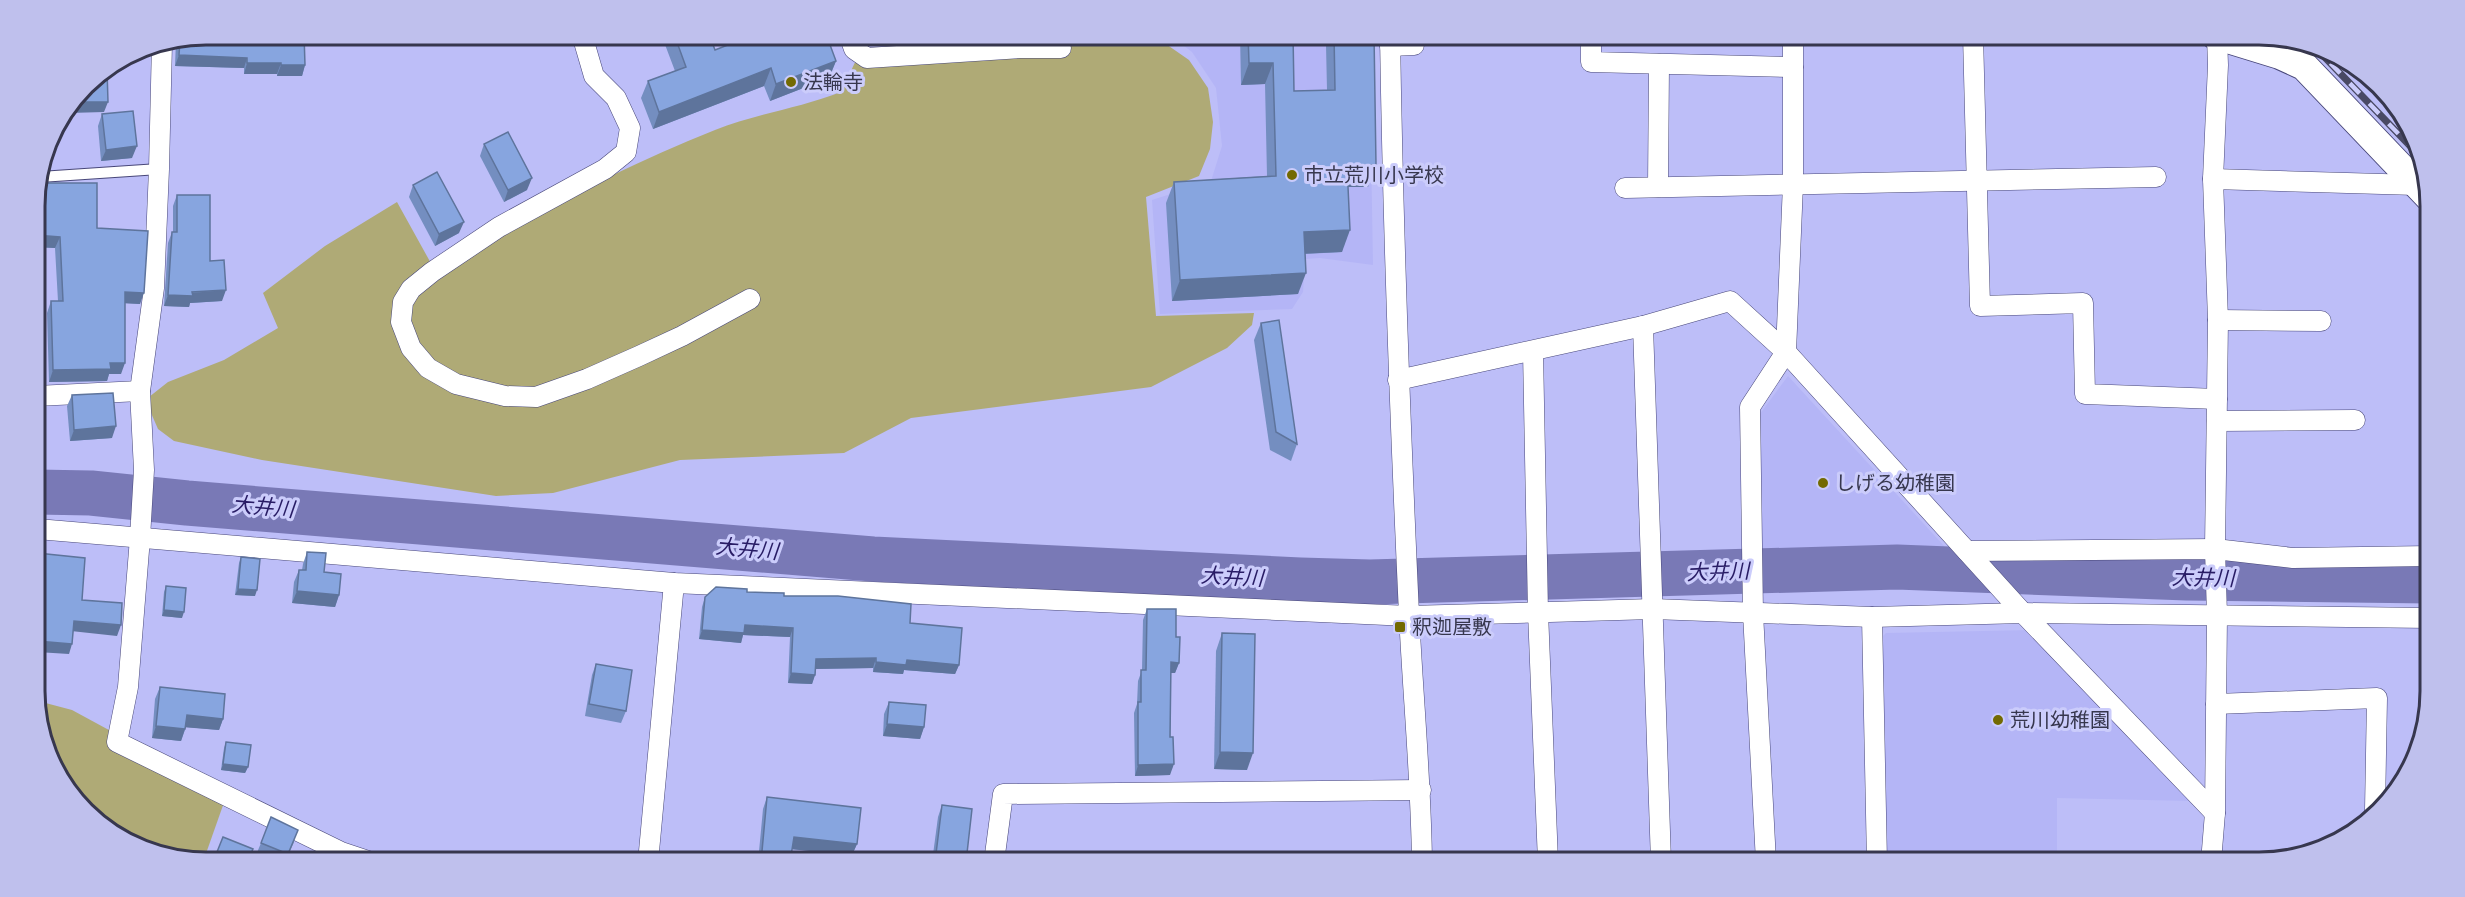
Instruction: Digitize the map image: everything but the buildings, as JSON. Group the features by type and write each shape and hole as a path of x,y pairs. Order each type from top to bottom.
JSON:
{"main road":[{"path":"2246,45 2280,55 2304,66 2419,187"}],"street":[{"path":"585,45 594,76 616,98 630,128 626,152 605,169 499,227 432,272 411,289 402,302 400,322 411,348 428,368 456,384 505,396 536,397 587,379 650,351 717,319 750,299"},
{"path":"853,45 854,49 867,58 1020,48 1061,48"},
{"path":"1390,45 1398,381 1409,616 1421,790 1422,852"},
{"path":"1590,45 1591,62 1793,67"},
{"path":"1765,852 1753,613 1750,406 1786,352 1793,184 1793,45"},
{"path":"1973,45 1980,306 2083,303 2085,394 2217,399"},
{"path":"2212,852 2217,615 2215,549 2218,320 2213,179 2218,65 2217,45"},
{"path":"162,52 154,288 140,391 144,471 140,538 128,687 117,742 341,852"},
{"path":"1658,187 1659,64"},
{"path":"1625,188 2156,177"},
{"path":"2213,179 2419,191"},
{"path":"1398,381 1643,326 1730,301 1786,352 2023,613 2214,813"},
{"path":"2218,320 2321,321"},
{"path":"1643,326 1661,852"},
{"path":"1533,351 1548,852"},
{"path":"45,396 140,391"},
{"path":"2217,421 2355,420"},
{"path":"45,531 674,583 1409,616 1653,609 1872,617 2023,613 2420,618"},
{"path":"1967,551 2215,549 2293,558 2420,556"},
{"path":"649,852 674,583"},
{"path":"1872,617 1877,852"},
{"path":"2216,704 2377,698 2385,784"},
{"path":"995,852 1003,794 1421,790"}],"lane":[{"path":"48,176 159,169"}],"shaded area":[{"path":"890,45 1167,45 1189,60 1208,88 1213,122 1210,149 1199,176 1146,197 1156,316 1254,313 1252,325 1227,348 1151,387 911,418 844,453 680,460 553,493 496,496 262,460 174,441 158,429 151,413 149,397 168,382 224,360 278,328 263,293 325,246 397,202 438,276 538,214 643,161 730,124 841,92 858,56"},
{"name":"市立荒川小学校","path":"1183,45 1369,45 1373,265 1320,258 1305,259 1303,292 1292,309 1160,314 1152,200 1211,181 1222,146 1216,88 1192,52"},
{"name":"しげる幼稚園","path":"1788,376 1945,547 1762,549 1757,418"},
{"name":"荒川幼稚園","path":"2033,630 2191,801 2057,798 2057,852 1885,852 1877,642 1886,633"},
{"path":"45,703 72,710 227,794 207,852 165,847 135,835 100,812 72,780 54,742"}],"waterway":[{"name":"大井川","path":"45,492 91,493 187,503 873,559 1300,580 1370,582 1897,567 2187,578 2420,581"}],"railway":[{"path":"2329,62 2407,142"}],"place":[{"name":"法輪寺","path":"791,82"},
{"name":"市立荒川小学校","path":"1292,175"},
{"name":"しげる幼稚園","path":"1823,483"},
{"name":"釈迦屋敷","path":"1400,627"},
{"name":"荒川幼稚園","path":"1998,720"}]}
